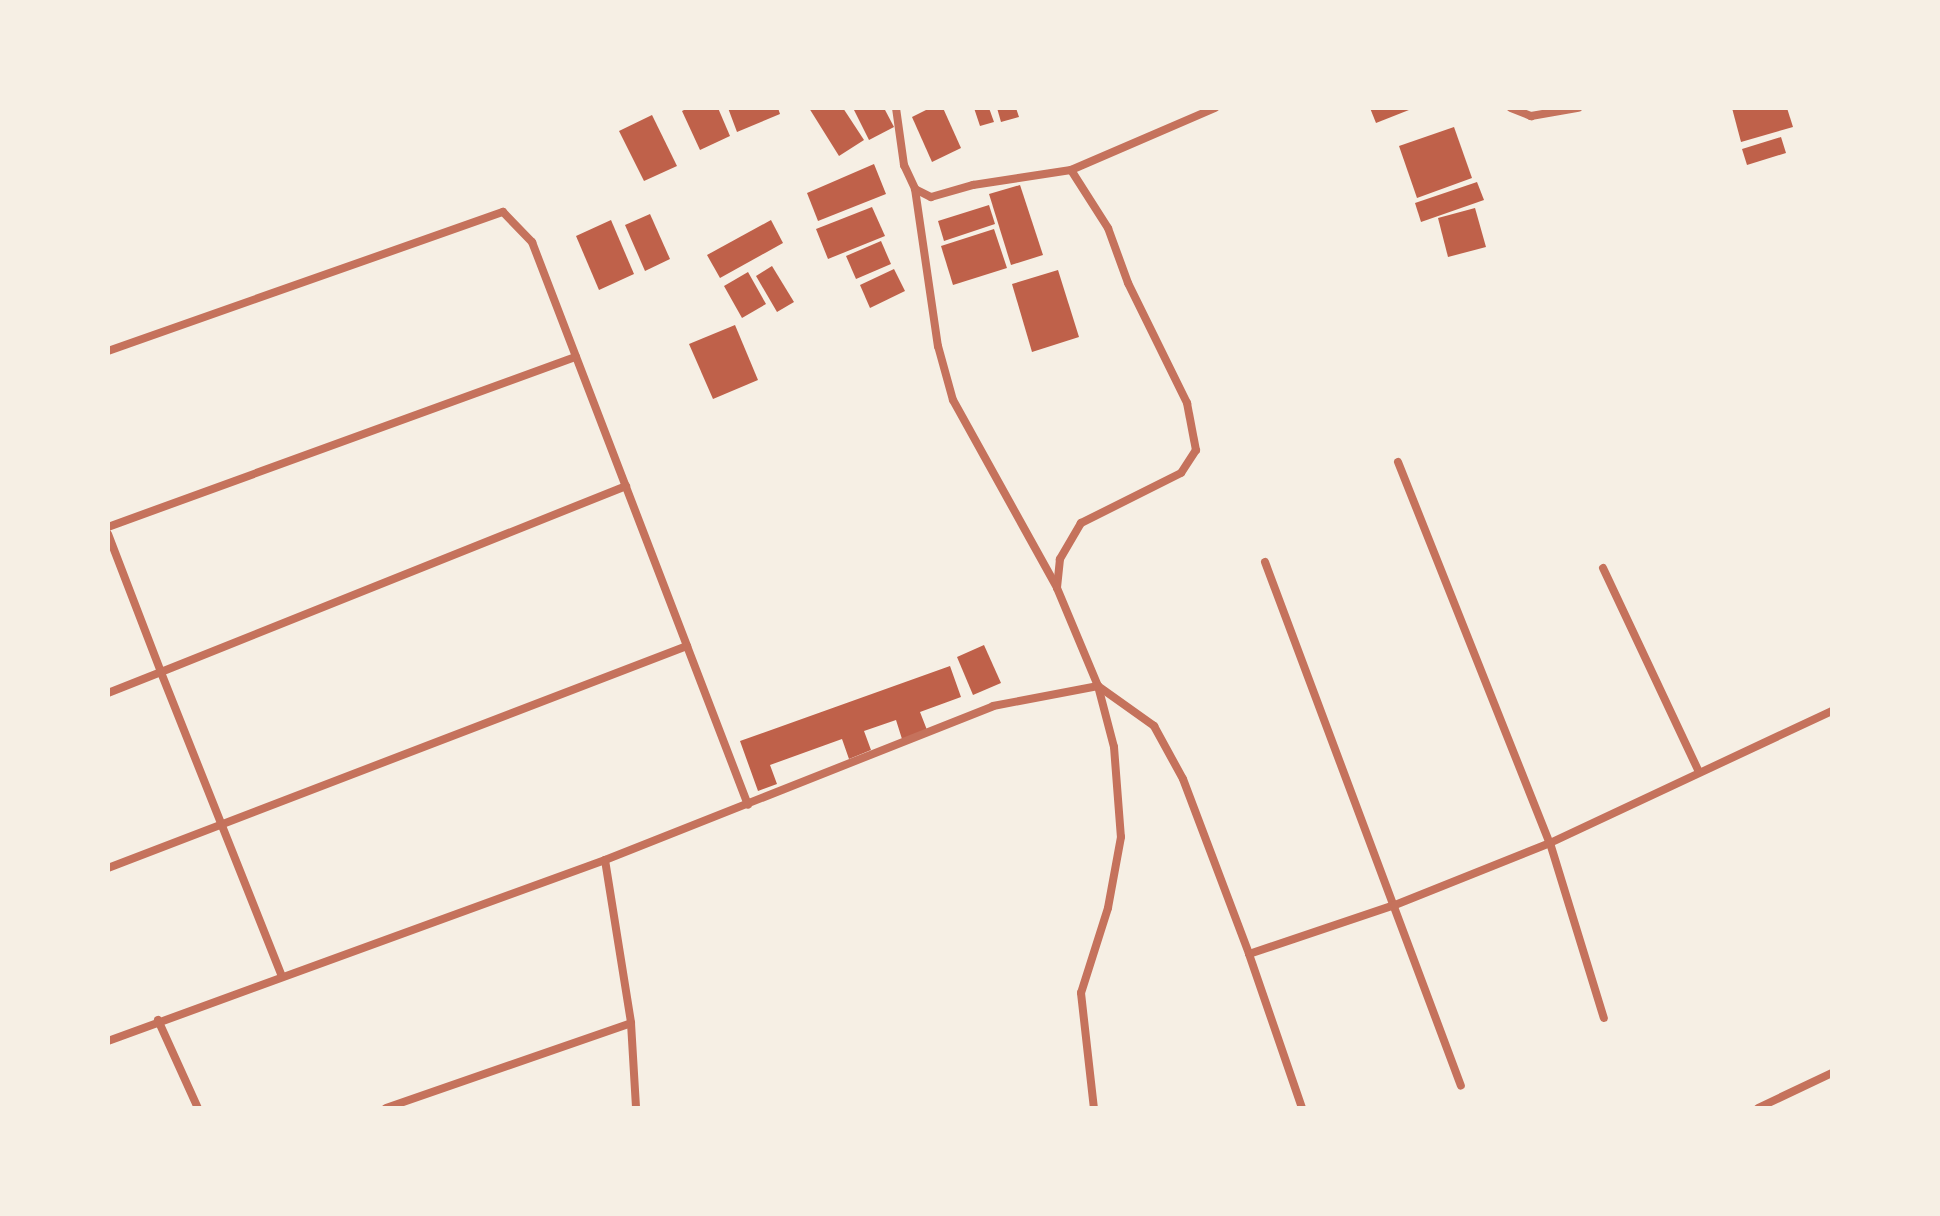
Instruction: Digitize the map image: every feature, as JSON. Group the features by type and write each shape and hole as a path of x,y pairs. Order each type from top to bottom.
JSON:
{"street":[{"path":"896,108 904,165 915,189 938,346 953,400 1057,588 1098,686 1114,747 1121,837 1108,908 1081,993 1094,1108"},
{"path":"915,189 931,197 973,185 1071,170 1215,108"},
{"path":"1511,108 1531,116 1578,108"},
{"path":"1057,588 1060,559 1081,523 1181,473 1196,450 1187,403 1128,283 1108,228 1071,170"},
{"path":"108,351 503,212 532,242 748,805"},
{"path":"108,527 576,357"},
{"path":"1398,462 1550,843 1604,1018"},
{"path":"108,693 626,486"},
{"path":"108,534 281,974"},
{"path":"1265,562 1461,1086"},
{"path":"1603,568 1699,772"},
{"path":"108,868 687,646"},
{"path":"108,1041 281,974 605,860 993,706 1098,686 1154,726 1183,779 1249,954 1302,1108"},
{"path":"1249,954 1395,905 1550,843 1832,711"},
{"path":"605,860 631,1023 636,1108"},
{"path":"158,1020 198,1108"},
{"path":"386,1108 631,1023"},
{"path":"1758,1108 1832,1073"}],"building":[{"path":"688,108 718,108 730,136 700,150 682,111"},
{"path":"728,108 778,108 780,114 737,132"},
{"path":"809,108 843,108 864,140 839,156"},
{"path":"853,108 884,108 894,127 869,140"},
{"path":"930,108 943,108 961,148 932,162 912,117"},
{"path":"974,108 989,108 994,122 980,126"},
{"path":"997,108 1016,108 1019,117 1001,122"},
{"path":"1370,108 1414,108 1376,123"},
{"path":"1732,108 1787,108 1793,127 1741,142"},
{"path":"652,115 677,166 644,181 619,131"},
{"path":"1454,127 1472,178 1417,198 1399,146"},
{"path":"1781,137 1786,153 1747,165 1742,149"},
{"path":"874,164 886,194 818,221 807,193"},
{"path":"1477,182 1484,200 1421,222 1415,203"},
{"path":"1020,185 1043,255 1011,265 989,194"},
{"path":"989,205 995,224 944,241 938,221"},
{"path":"872,207 885,236 828,259 816,229"},
{"path":"1475,208 1486,247 1448,257 1438,218"},
{"path":"650,214 670,259 645,271 625,225"},
{"path":"611,220 634,274 599,290 576,236"},
{"path":"771,220 783,243 720,278 707,255"},
{"path":"994,229 1007,268 953,285 941,246"},
{"path":"881,241 891,264 856,279 846,256"},
{"path":"772,266 794,302 777,312 756,276"},
{"path":"894,269 905,291 870,308 860,285"},
{"path":"1058,270 1079,337 1032,352 1012,284"},
{"path":"748,272 766,304 742,318 724,286"},
{"path":"735,325 758,380 713,399 689,344"},
{"path":"984,645 1001,683 973,695 957,657"},
{"path":"950,666 961,697 920,712 927,730 902,739 896,720 864,731 871,750 849,759 842,739 770,765 777,784 758,791 740,741"}]}
